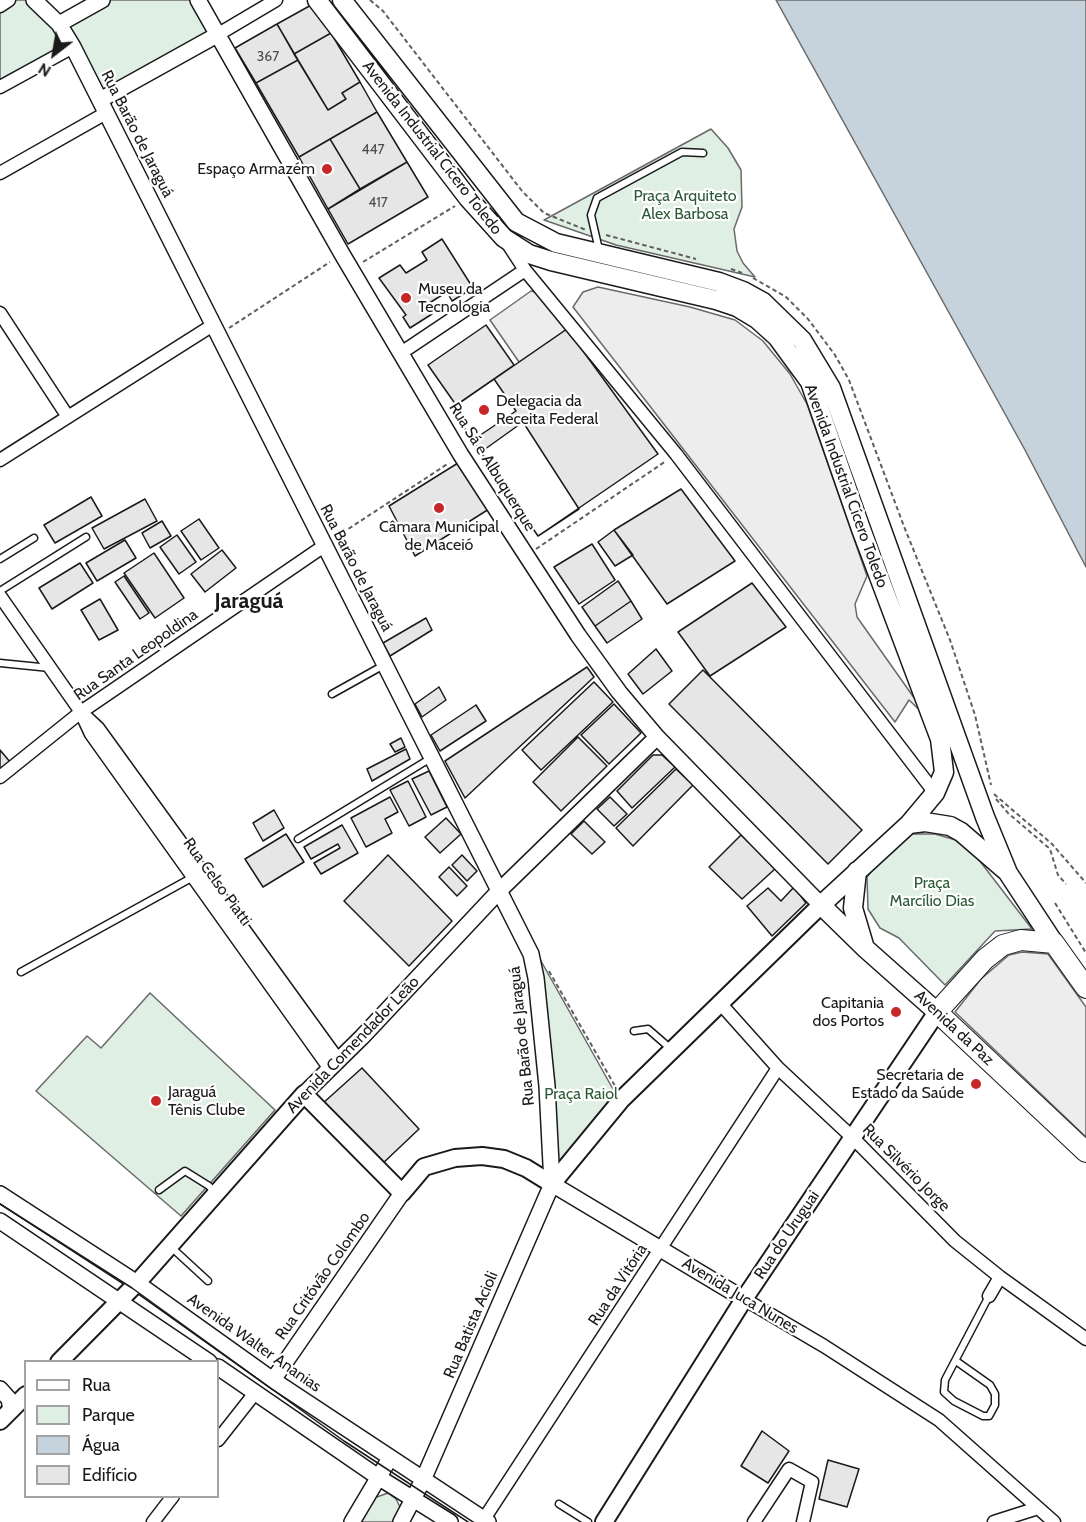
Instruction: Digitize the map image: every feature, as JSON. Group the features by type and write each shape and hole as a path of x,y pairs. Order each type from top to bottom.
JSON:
{"highway":[{"path":"938,1012 969,975 1003,945 1021,940 1054,943 1086,988"},
{"name":"Avenida da Paz","path":"938,1012 1086,1152"}],"main road":[{"name":"Avenida Industrial Cícero Toledo","path":"317,0 468,198 504,238 529,254 551,261 737,307 757,319 777,337 798,362 810,382 861,529 940,739 944,772 935,793 909,824 821,905"},
{"name":"Avenida Industrial Cícero Toledo","path":"342,0 516,222 556,243 743,291 763,302 802,340 831,388 1008,873"},
{"path":"909,824 925,822 950,826 961,832 1008,873 1054,943"},
{"path":"857,871 853,908 866,949"},
{"name":"Avenida da Paz","path":"821,905 866,949 938,1012"},
{"path":"552,1184 622,1099 821,905"},
{"name":"Rua do Uruguai","path":"604,1522 744,1299 938,1012"},
{"path":"304,1094 402,1193"},
{"name":"Avenida Comendador Leão","path":"61,1360 137,1283 304,1094"},
{"name":"Avenida Juca Nunes","path":"402,1193 424,1167 445,1160 482,1156 504,1159 526,1168 552,1184"},
{"path":"6,1415 24,1397"}],"street":[{"path":"0,6 9,0"},
{"name":"Rua Barão de Jaraguá","path":"34,0 59,24 73,47 531,954 536,978 547,1086 552,1184"},
{"path":"59,24 102,0"},
{"name":"Rua Sá e Albuquerque","path":"198,0 342,254 461,455 619,692 657,737 821,905"},
{"path":"0,173 276,0"},
{"path":"0,87 73,47"},
{"path":"504,238 525,270 676,454 935,793"},
{"path":"401,353 525,270"},
{"path":"0,313 68,417"},
{"path":"0,460 215,330"},
{"name":"Rua Santa Leopoldina","path":"0,777 81,712 324,546"},
{"name":"Rua Celso Piatti","path":"0,596 81,712 91,734 193,877 334,1065"},
{"name":"Rua Celso Piatti","path":"81,712 98,728 334,1065"},
{"name":"Avenida Comendador Leão","path":"304,1094 500,890 657,737"},
{"name":"Rua Silvério Jorge","path":"719,1002 778,1068 852,1137 956,1241 1000,1277 1086,1339"},
{"name":"Rua da Vitória","path":"486,1521 778,1068"},
{"name":"Avenida Juca Nunes","path":"552,1184 939,1420 1054,1522"},
{"name":"Rua Batista Acioli","path":"401,1522 423,1480 552,1184"},
{"name":"Rua Critóvão Colombo","path":"273,1380 402,1193"},
{"name":"Avenida Walter Ananias","path":"0,1194 137,1283 273,1380 486,1521"},
{"path":"0,1221 206,1360"},
{"path":"989,1296 1000,1277"},
{"path":"219,1368 378,1477 450,1522"},
{"path":"0,1389 9,1399 6,1415"},
{"path":"219,1439 255,1393"},
{"path":"352,1522 390,1458"},
{"path":"754,1522 789,1469 812,1482 803,1522"},
{"path":"153,1522 172,1498"},
{"path":"994,1522 1038,1508"}],"lane":[{"path":"600,254 591,215 597,198 682,152 703,153"},
{"path":"0,591 86,537"},
{"path":"0,559 34,538"},
{"path":"0,663 50,668"},
{"path":"332,694 385,664"},
{"path":"298,839 432,757"},
{"path":"21,972 193,877"},
{"path":"634,1031 648,1029 671,1050"},
{"path":"159,1190 185,1171 209,1186 216,1194"},
{"path":"170,1246 208,1281"},
{"path":"956,1361 990,1385 995,1394 995,1406 989,1416 983,1416 954,1401 944,1392 945,1380 989,1296"},
{"path":"559,1504 588,1522"}],"path":[{"path":"370,0 382,11 470,122 487,149 544,213 572,226 703,261"},
{"path":"351,269 468,198"},
{"path":"215,330 342,254"},
{"path":"724,267 762,282 786,297 808,319 835,355 849,380 950,640 975,715 993,792 1008,813 1050,849 1058,875 1066,884"},
{"path":"527,556 676,454"},
{"path":"324,546 461,455"},
{"path":"993,792 1052,844 1086,883"},
{"path":"1055,903 1086,953"},
{"path":"549,970 622,1099"}],"green space":[{"path":"9,0 34,0 59,24 102,0 198,0 217,35 100,100 71,48 0,87 0,6"},
{"name":"Praça Arquiteto Alex Barbosa","path":"711,129 728,148 741,170 742,207 734,229 737,251 743,263 755,277 616,245 544,220"},
{"name":"Praça Marcílio Dias","path":"912,834 935,834 966,843 1032,929 995,931 945,985 899,938 880,928 868,909 867,877 880,860"},
{"name":"Praça Raiol","path":"541,961 618,1098 557,1166 550,1085"},
{"name":"Jaraguá Tênis Clube","path":"150,993 275,1110 181,1216 36,1091 87,1036 101,1048"},
{"path":"388,1493 396,1499 401,1509 393,1522 361,1522 374,1498"}],"shaded area":[{"path":"598,287 690,307 735,320 763,341 790,374 807,404 867,576 855,604 857,617 929,719 909,700 895,722 573,307 583,292"},
{"path":"531,291 539,293 567,329 519,362 490,320"},
{"path":"1022,952 1048,954 1086,1007 1086,1137 955,1012 981,979 1009,955"}],"water":[{"path":"776,0 1086,0 1086,567 1025,450"}],"building":[{"path":"313,4 331,33 294,54 277,24"},
{"path":"277,24 298,60 256,83 235,48"},
{"path":"331,33 360,82 342,93 346,99 328,110 294,54"},
{"path":"298,60 328,110 346,99 342,93 360,82 377,112 299,157 256,83"},
{"path":"377,112 407,162 360,189 330,139"},
{"name":"Espaço Armazém","path":"330,139 360,189 328,209 299,157"},
{"path":"407,162 428,197 348,244 328,209"},
{"path":"442,239 473,288 452,301 447,292 426,305 432,314 410,328 403,317 406,315 379,278 400,265 406,273 427,260 422,252"},
{"path":"486,325 514,365 456,405 428,365"},
{"name":"Delegacia da Receita Federal","path":"567,329 658,454 538,536 451,409"},
{"name":"Delegacia da Receita Federal","path":"494,379 516,411 473,440 451,409"},
{"path":"523,422 579,509 538,536 481,452"},
{"name":"Câmara Municipal de Maceió","path":"458,463 489,509 415,556 389,506"},
{"path":"681,489 735,561 667,604 614,530"},
{"path":"91,497 102,516 55,543 44,525"},
{"path":"145,499 157,521 104,549 92,528"},
{"path":"199,519 219,548 201,560 181,531"},
{"path":"162,521 171,536 150,548 142,533"},
{"path":"614,530 633,555 615,566 598,542"},
{"path":"177,535 196,562 179,574 160,547"},
{"path":"125,540 136,558 97,581 86,563"},
{"path":"592,544 615,580 579,604 554,567"},
{"path":"222,550 236,568 205,592 191,574"},
{"path":"154,553 184,598 155,618 124,573"},
{"path":"80,563 93,583 52,609 39,588"},
{"path":"124,576 149,613 140,619 115,582"},
{"path":"618,581 631,601 595,626 582,607"},
{"path":"752,583 786,627 710,676 678,632"},
{"path":"100,599 118,630 99,640 81,610"},
{"path":"631,601 642,619 607,643 595,626"},
{"path":"426,618 432,630 390,656 383,643"},
{"path":"656,649 672,671 643,694 628,674"},
{"path":"587,667 594,677 465,798 445,761"},
{"path":"703,670 862,830 828,864 669,704"},
{"path":"594,682 613,702 541,770 522,750"},
{"path":"439,687 446,700 422,717 415,704"},
{"path":"614,704 641,733 609,764 581,735"},
{"path":"476,705 486,721 440,751 431,735"},
{"path":"578,737 607,766 561,811 533,782"},
{"path":"401,738 405,747 395,752 390,744"},
{"path":"406,749 410,759 372,781 367,769"},
{"path":"0,750 11,763 0,772"},
{"path":"653,755 662,755 675,767 632,808 617,791"},
{"path":"676,769 693,785 633,846 616,828"},
{"path":"429,771 447,807 431,815 412,779"},
{"path":"408,781 426,817 409,826 390,790"},
{"path":"390,797 398,812 385,819 392,833 366,847 351,818"},
{"path":"610,797 627,814 614,826 597,809"},
{"path":"274,810 284,828 263,841 253,823"},
{"path":"446,818 461,834 440,853 425,837"},
{"path":"584,821 605,842 592,854 571,834"},
{"path":"342,825 358,853 321,874 314,863 340,848 338,844 311,859 304,847"},
{"path":"286,834 304,862 263,887 245,859"},
{"path":"741,835 776,868 742,899 709,867"},
{"path":"388,855 452,921 409,966 344,901"},
{"path":"462,855 477,871 467,881 452,865"},
{"path":"449,867 467,886 457,896 439,877"},
{"path":"794,887 806,903 772,936 747,906 768,888 781,901"},
{"path":"362,1068 419,1129 380,1166 322,1104"},
{"path":"762,1431 789,1451 768,1483 741,1466"},
{"path":"828,1460 859,1469 847,1507 819,1499"}],"tram line":[{"path":"0,1204 132,1288 344,1441 468,1522"}],"place":[{"name":"Espaço Armazém","path":"327,169"},
{"name":"Museu da Tecnologia","path":"406,298"},
{"name":"Delegacia da Receita Federal","path":"484,410"},
{"name":"Câmara Municipal de Maceió","path":"439,508"},
{"name":"Capitania dos Portos","path":"896,1012"},
{"name":"Secretaria de Estado da Saúde","path":"976,1084"},
{"name":"Jaraguá Tênis Clube","path":"156,1101"}],"district":[{"name":"Jaraguá","path":"249,602"}]}
